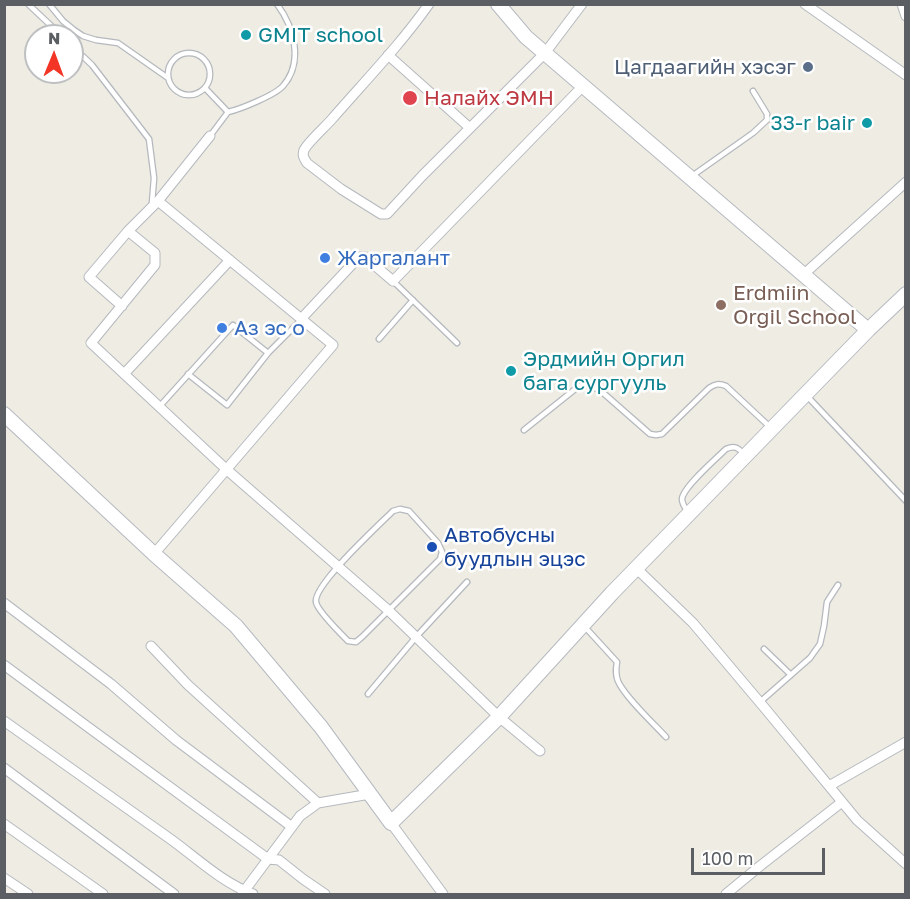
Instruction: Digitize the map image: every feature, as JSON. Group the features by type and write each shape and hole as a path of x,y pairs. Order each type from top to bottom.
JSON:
{"street":[{"path":"429,4 303,153 303,158 307,163 341,189 381,214 387,213 545,53 582,4"},
{"path":"498,4 526,37 868,330"},
{"path":"805,4 906,75"},
{"path":"902,4 906,16"},
{"path":"388,55 470,128"},
{"path":"301,319 358,257 365,257 393,281 584,86"},
{"path":"122,306 89,277 155,203 210,136"},
{"path":"803,275 906,182"},
{"path":"154,554 333,345 230,260 155,203"},
{"path":"128,231 155,253 155,265 91,343 226,469 388,610 499,717 540,751"},
{"path":"124,374 230,260"},
{"path":"391,823 499,717 636,568 906,294"},
{"path":"4,414 154,554 236,626 321,727 443,894"},
{"path":"636,568 693,623 857,820 906,864"},
{"path":"4,603 111,684 176,740 292,827"},
{"path":"151,646 188,685 318,803"},
{"path":"4,664 268,859 279,860 325,894"},
{"path":"4,721 181,846 213,872 246,893 300,816 318,803 370,794"},
{"path":"828,786 906,742"},
{"path":"4,768 174,894"},
{"path":"726,894 842,802"},
{"path":"4,824 102,894"},
{"path":"4,878 28,894"}],"lane":[{"path":"28,4 49,24"},
{"path":"49,4 74,30 96,40 118,43 168,78 180,93 193,95 205,88 209,82 210,68 201,56 187,53 174,59 170,65 168,78"},
{"path":"210,136 228,111 243,108 282,87 294,69 294,38 286,17 277,4"},
{"path":"84,57 149,139 155,203"},
{"path":"205,88 228,111"},
{"path":"690,178 753,133 766,120 766,114 753,91"},
{"path":"393,281 457,343"},
{"path":"379,339 413,300"},
{"path":"189,374 227,405 268,353 301,319"},
{"path":"159,407 233,325 268,353"},
{"path":"524,430 579,386 589,385 601,391 650,434 662,434 709,388 720,384 730,389 772,429"},
{"path":"806,394 906,501"},
{"path":"689,514 682,498 684,492 695,480 730,447 737,448 746,456"},
{"path":"400,509 409,511 438,543 442,552 440,559 388,610 356,642 348,641 316,605 316,597 338,566 393,511 400,509"},
{"path":"368,694 416,637 468,582"},
{"path":"760,702 810,658 820,644 827,602 838,585"},
{"path":"583,625 617,662 618,681 625,693 666,736"},
{"path":"765,649 791,675"}],"place":[{"name":"GMIT school","path":"246,35"},
{"name":"Цагдаагийн хэсэг","path":"808,67"},
{"name":"Налайх ЭМН","path":"410,98"},
{"name":"33-r bair","path":"867,123"},
{"name":"Жаргалант","path":"325,258"},
{"name":"Erdmiin Orgil School","path":"721,305"},
{"name":"Аз эс о","path":"222,328"},
{"name":"Эрдмийн Оргил бага сургууль","path":"511,371"},
{"name":"Автобусны буудлын эцэс","path":"432,547"}]}
